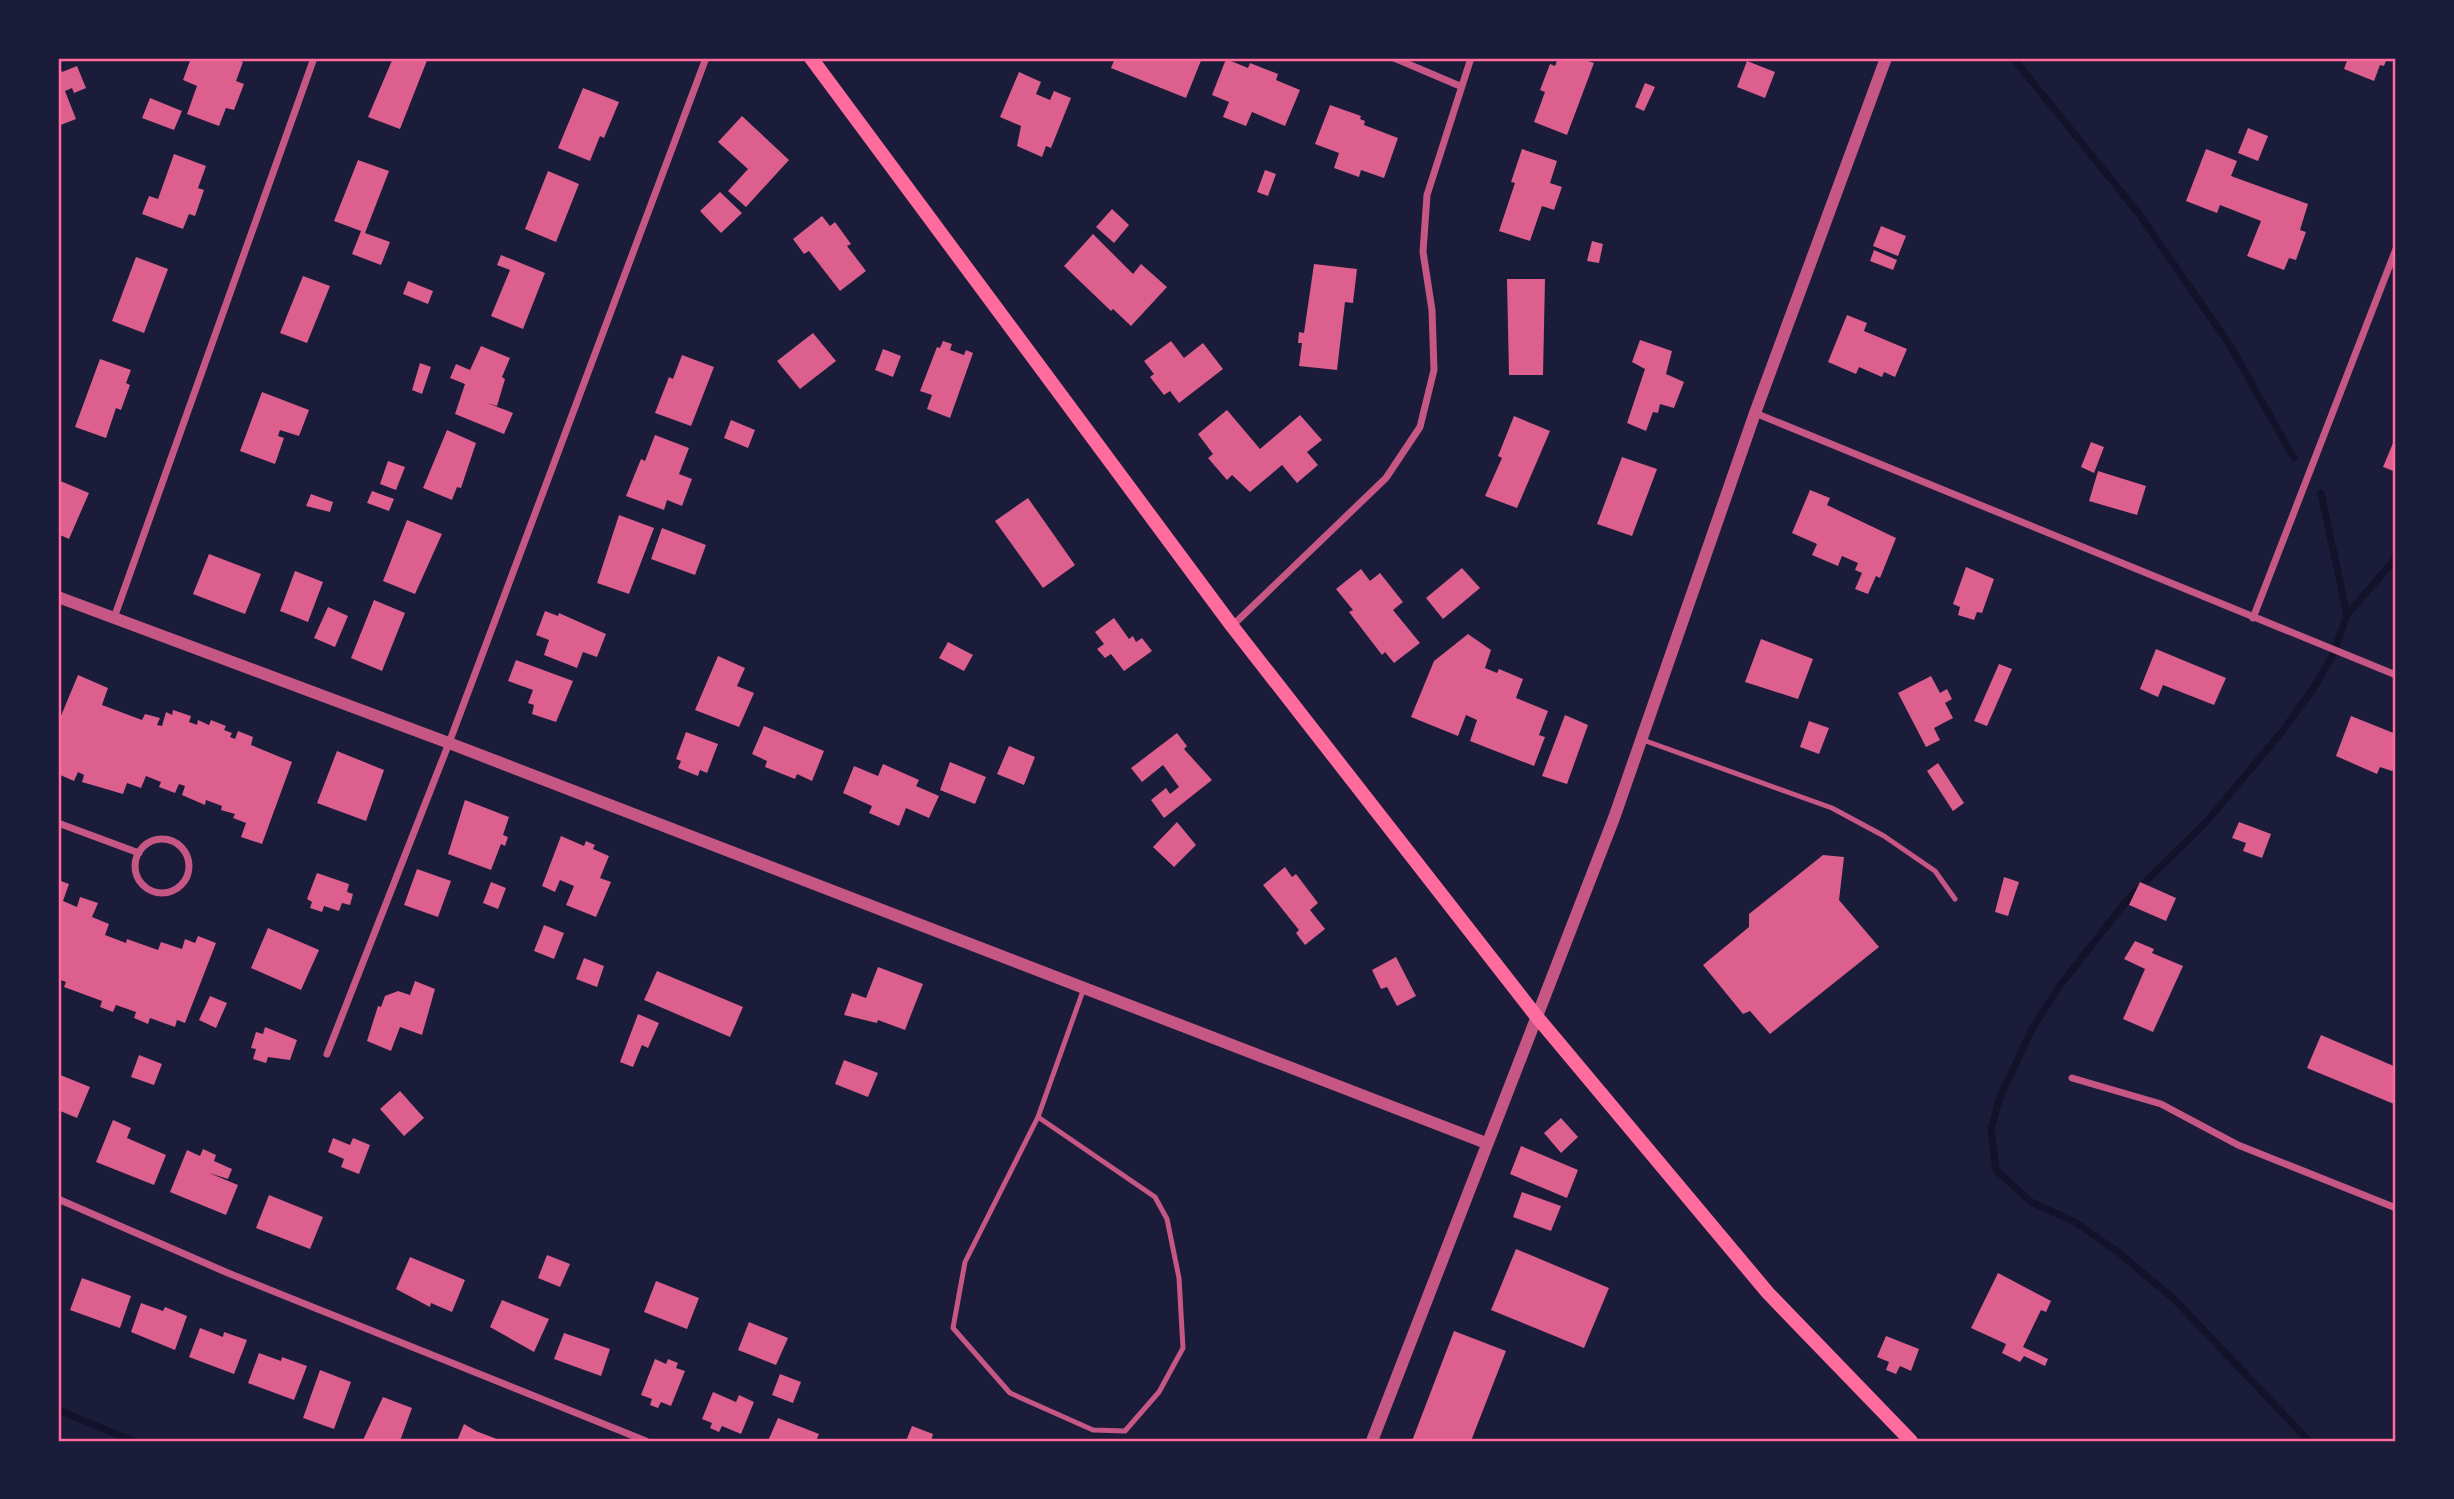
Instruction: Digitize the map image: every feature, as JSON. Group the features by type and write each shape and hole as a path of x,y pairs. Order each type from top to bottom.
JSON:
{"main road":[{"path":"811,58 1232,626 1538,1017 1768,1293 1911,1441"}],"street":[{"path":"114,618 314,58"},
{"path":"327,1054 449,743 706,58"},
{"path":"1394,58 1460,86"},
{"path":"1232,626 1387,478 1420,427 1434,370 1432,310 1423,252 1427,195 1471,58"},
{"path":"1372,1441 1614,818 1755,413 1886,58"},
{"path":"2253,618 2396,249"},
{"path":"1755,413 2396,675"},
{"path":"58,597 449,743 1486,1143"},
{"path":"58,823 139,853"},
{"path":"159,839 176,843 187,855 189,863 186,880 172,891 153,892 139,880 136,871 139,853 144,846 159,839"},
{"path":"2073,1078 2161,1104 2238,1145 2396,1208"},
{"path":"58,1199 228,1273 646,1441"}],"lane":[{"path":"1640,739 1832,808 1884,836 1935,871 1955,899"},
{"path":"1038,1117 1155,1197 1167,1219 1179,1278 1183,1348 1159,1392 1125,1432 1093,1430 1010,1393 953,1328 965,1262 1038,1117 1084,988"}],"building":[{"path":"191,58 233,58 243,62 236,81 244,84 234,110 226,108 219,126 187,114 197,86 183,80"},
{"path":"393,58 428,58 400,129 368,117"},
{"path":"1115,58 1202,58 1186,98 1111,68"},
{"path":"1558,58 1579,58 1594,63 1567,135 1534,122 1545,92 1540,90 1550,64 1555,66"},
{"path":"2348,58 2387,58 2384,66 2380,65 2374,81 2344,69"},
{"path":"1226,59 1248,68 1250,63 1278,74 1276,80 1300,90 1285,126 1252,112 1246,126 1223,117 1229,102 1212,95"},
{"path":"1747,61 1775,72 1765,98 1737,87"},
{"path":"58,63 62,72 77,66 86,88 74,93 72,88 65,91 76,119 58,126"},
{"path":"1019,72 1041,82 1036,94 1050,100 1054,91 1071,98 1051,148 1046,146 1042,157 1017,146 1021,126 1000,117"},
{"path":"1645,83 1655,87 1644,111 1635,107"},
{"path":"583,88 619,102 604,138 600,136 590,161 558,148"},
{"path":"150,98 182,111 174,130 142,118"},
{"path":"1330,105 1361,116 1360,119 1365,121 1364,125 1398,138 1384,178 1361,170 1359,177 1334,168 1339,153 1315,144"},
{"path":"742,116 789,160 746,207 728,191 748,169 718,142"},
{"path":"2248,128 2268,136 2258,161 2238,153"},
{"path":"1522,149 1557,161 1550,183 1562,187 1554,210 1542,206 1530,241 1499,231 1515,183 1511,182"},
{"path":"2206,149 2237,161 2231,176 2308,204 2300,230 2306,232 2296,260 2289,258 2284,270 2247,256 2261,221 2220,205 2217,213 2186,201"},
{"path":"174,154 206,166 198,188 204,190 195,216 189,214 183,229 142,214 149,196 158,199"},
{"path":"358,160 389,171 365,233 390,242 381,265 352,254 361,231 334,221"},
{"path":"1265,170 1276,174 1268,196 1257,192"},
{"path":"548,171 579,184 556,242 525,229"},
{"path":"720,192 742,213 721,233 700,211"},
{"path":"1112,209 1129,225 1114,243 1096,227"},
{"path":"822,216 830,226 835,222 851,244 847,246 866,271 840,291 809,251 804,254 793,239"},
{"path":"1881,226 1906,236 1898,256 1873,246"},
{"path":"1093,234 1133,274 1141,264 1167,287 1131,326 1113,309 1111,311 1064,266"},
{"path":"1592,241 1603,244 1599,263 1587,261"},
{"path":"1874,250 1897,260 1893,270 1870,261"},
{"path":"501,255 545,273 523,329 491,316 510,270 497,265"},
{"path":"136,257 168,269 144,333 112,321"},
{"path":"1314,264 1357,269 1353,303 1345,302 1337,370 1299,366 1302,343 1298,343 1299,332 1304,333"},
{"path":"303,276 330,286 307,343 280,333"},
{"path":"1507,279 1545,279 1543,375 1509,375"},
{"path":"408,281 433,291 428,304 403,294"},
{"path":"1847,315 1867,323 1864,331 1907,349 1895,377 1884,372 1882,377 1859,367 1856,374 1828,362"},
{"path":"813,333 836,361 800,389 777,361"},
{"path":"1640,340 1672,351 1666,374 1684,382 1674,408 1660,404 1658,413 1653,412 1646,431 1627,423 1645,369 1632,362"},
{"path":"943,341 952,344 950,350 964,355 966,350 973,353 950,418 927,409 932,395 920,391 937,347 940,348"},
{"path":"1171,341 1184,358 1203,343 1223,369 1179,403 1170,391 1164,395 1150,377 1154,374 1144,361"},
{"path":"481,346 510,358 502,377 505,379 497,406 487,403 513,413 504,434 455,414 465,384 450,378 456,364 470,370"},
{"path":"883,349 901,356 893,377 875,370"},
{"path":"682,355 714,367 691,426 655,413 669,377 673,379"},
{"path":"100,359 131,370 126,383 130,385 121,410 116,408 106,438 75,427"},
{"path":"420,363 431,367 422,394 412,390"},
{"path":"262,392 309,410 299,436 280,430 278,436 284,438 275,464 240,451"},
{"path":"1227,410 1260,449 1300,415 1322,440 1307,452 1318,465 1297,483 1282,465 1250,492 1232,475 1227,480 1208,458 1213,454 1198,434"},
{"path":"1514,416 1550,431 1517,508 1485,496 1502,458 1498,456"},
{"path":"731,420 755,430 748,448 724,438"},
{"path":"447,430 476,443 461,488 457,487 452,500 423,488"},
{"path":"655,435 689,448 679,474 692,479 682,506 667,500 664,510 626,496 641,459 645,461"},
{"path":"2396,436 2396,472 2383,467"},
{"path":"2091,442 2104,447 2094,473 2081,467"},
{"path":"1622,457 1657,469 1632,536 1597,524"},
{"path":"388,461 405,467 396,490 380,484"},
{"path":"2098,471 2146,486 2137,515 2089,501"},
{"path":"58,480 89,493 69,539 58,534"},
{"path":"1810,490 1830,498 1827,505 1896,538 1880,578 1876,576 1868,594 1855,589 1862,573 1855,570 1858,563 1842,556 1838,566 1812,555 1817,544 1792,533"},
{"path":"372,491 394,499 389,511 367,503"},
{"path":"311,494 333,502 330,512 306,506"},
{"path":"1028,498 1075,565 1043,588 995,521"},
{"path":"619,515 654,528 629,594 597,583"},
{"path":"407,520 442,534 415,594 383,581"},
{"path":"662,528 706,545 695,575 651,559"},
{"path":"209,554 261,574 245,614 193,594"},
{"path":"1966,567 1994,579 1982,613 1977,612 1974,620 1958,615 1960,607 1953,604"},
{"path":"1462,568 1480,588 1443,619 1426,598"},
{"path":"1361,569 1370,581 1380,573 1403,602 1393,610 1420,643 1394,663 1385,652 1382,655 1349,612 1353,610 1336,589"},
{"path":"295,571 323,582 308,622 280,611"},
{"path":"374,600 405,613 382,671 351,658"},
{"path":"328,607 348,616 335,647 314,638"},
{"path":"545,611 558,616 559,613 606,634 597,657 583,652 577,668 544,655 549,640 536,635"},
{"path":"1114,618 1129,639 1133,636 1136,642 1142,638 1152,651 1124,671 1111,654 1105,658 1097,649 1104,644 1095,632"},
{"path":"1468,634 1491,650 1485,668 1497,673 1499,669 1523,679 1516,698 1548,711 1539,735 1545,737 1534,766 1470,741 1477,720 1466,715 1458,736 1411,717 1434,661"},
{"path":"1761,639 1813,659 1798,699 1745,682"},
{"path":"948,642 973,655 964,671 939,658"},
{"path":"2156,649 2226,678 2214,705 2163,685 2158,697 2140,689"},
{"path":"718,656 745,668 737,686 754,693 739,727 695,710"},
{"path":"516,660 573,681 556,722 532,714 534,705 528,703 533,690 508,681"},
{"path":"1999,664 2012,669 1987,726 1974,721"},
{"path":"78,675 108,688 102,705 142,720 145,714 160,718 157,725 162,726 166,712 172,715 173,710 191,716 189,722 197,725 198,720 209,725 211,720 226,726 224,730 232,733 230,737 235,739 238,731 253,737 251,745 292,762 262,844 241,837 246,823 233,818 235,814 221,810 222,806 206,800 205,805 182,795 185,786 179,784 175,793 159,787 161,782 146,776 141,788 127,783 123,794 82,782 84,775 78,772 74,781 58,774 58,723"},
{"path":"1931,676 1940,693 1947,689 1952,699 1945,703 1953,718 1934,728 1940,740 1926,747 1898,693"},
{"path":"1565,715 1588,725 1567,784 1542,776"},
{"path":"2351,716 2396,734 2396,767 2392,771 2380,767 2377,774 2336,756"},
{"path":"1809,721 1829,728 1819,754 1800,747"},
{"path":"764,726 824,751 812,781 797,774 795,779 765,767 767,761 752,754"},
{"path":"686,732 718,744 707,773 700,770 698,776 678,768 681,761 676,759"},
{"path":"1177,733 1187,746 1184,749 1212,780 1164,818 1151,800 1166,788 1170,794 1179,787 1163,765 1142,782 1131,768"},
{"path":"1009,746 1035,757 1024,785 997,774"},
{"path":"337,751 384,770 366,821 317,803"},
{"path":"950,762 986,777 975,804 940,790"},
{"path":"1938,763 1964,803 1953,811 1927,771"},
{"path":"883,764 919,780 916,786 939,796 929,818 906,808 899,826 869,813 872,806 843,793 854,766 878,776"},
{"path":"465,800 509,817 503,835 508,837 505,846 501,844 491,870 448,854"},
{"path":"1177,822 1196,845 1174,867 1153,847"},
{"path":"2239,822 2271,834 2262,858 2243,851 2246,843 2232,838"},
{"path":"561,836 584,846 586,841 595,845 593,849 609,856 600,878 611,882 596,917 566,905 574,886 560,880 555,892 542,886"},
{"path":"1823,855 1844,857 1839,900 1879,947 1770,1034 1750,1011 1743,1014 1703,965 1749,927 1749,914"},
{"path":"1285,867 1292,877 1296,874 1318,903 1310,910 1325,929 1305,945 1296,933 1299,930 1263,885"},
{"path":"417,869 451,881 438,917 404,905"},
{"path":"317,873 349,884 347,892 353,894 350,905 342,903 339,911 324,906 322,912 310,908 312,902 307,899"},
{"path":"2004,877 2019,882 2008,916 1995,912"},
{"path":"58,880 69,884 63,901 77,907 80,897 98,903 92,917 109,924 105,935 126,943 127,939 158,950 161,942 182,949 185,939 195,943 198,936 216,943 185,1023 177,1020 175,1027 150,1018 148,1024 134,1018 136,1012 116,1005 113,1012 100,1007 102,1001 64,987 66,982 58,979"},
{"path":"491,882 506,888 498,909 483,903"},
{"path":"2140,882 2176,898 2166,921 2129,905"},
{"path":"544,925 564,933 554,959 534,951"},
{"path":"268,928 319,950 301,990 251,968"},
{"path":"2135,941 2154,949 2152,953 2183,966 2153,1032 2123,1019 2145,969 2124,959"},
{"path":"1396,957 1416,996 1397,1006 1387,987 1381,989 1372,970"},
{"path":"584,958 604,966 597,987 576,979"},
{"path":"878,967 923,984 905,1030 878,1020 877,1023 844,1015 852,993 866,998"},
{"path":"657,971 743,1007 730,1037 644,1000"},
{"path":"415,981 435,989 422,1035 400,1027 391,1051 367,1041 378,1006 381,1007 385,996 398,991 410,995"},
{"path":"210,996 227,1003 216,1028 199,1020"},
{"path":"638,1014 659,1023 648,1048 642,1045 633,1067 620,1062"},
{"path":"265,1027 297,1040 290,1060 268,1057 266,1063 253,1059 256,1049 251,1048 256,1032 263,1034"},
{"path":"2321,1035 2396,1067 2394,1104 2307,1068"},
{"path":"139,1055 162,1064 154,1085 131,1077"},
{"path":"844,1060 878,1073 868,1097 835,1084"},
{"path":"58,1074 90,1087 77,1118 58,1110"},
{"path":"400,1091 424,1118 404,1136 380,1109"},
{"path":"1561,1118 1578,1137 1561,1153 1544,1133"},
{"path":"113,1120 131,1128 127,1138 166,1155 154,1185 96,1162"},
{"path":"333,1138 350,1145 353,1138 370,1145 359,1174 341,1167 344,1159 328,1152"},
{"path":"1521,1146 1578,1170 1567,1198 1510,1174"},
{"path":"203,1149 216,1155 214,1161 232,1169 228,1179 209,1173 238,1185 226,1215 170,1192 187,1150 200,1156"},
{"path":"1522,1192 1561,1206 1551,1231 1513,1217"},
{"path":"269,1195 323,1217 310,1249 256,1228"},
{"path":"1516,1249 1609,1288 1584,1348 1491,1310"},
{"path":"547,1255 570,1264 560,1287 538,1278"},
{"path":"410,1257 465,1280 452,1312 431,1303 430,1307 396,1289"},
{"path":"1998,1273 2051,1301 2046,1312 2041,1310 2023,1347 2048,1359 2045,1366 2024,1356 2020,1362 2002,1353 2006,1344 1971,1328"},
{"path":"82,1278 131,1296 120,1328 70,1310"},
{"path":"656,1281 699,1298 687,1329 644,1312"},
{"path":"502,1300 549,1319 534,1352 490,1327"},
{"path":"141,1303 163,1311 165,1307 187,1316 175,1350 131,1332"},
{"path":"749,1322 788,1338 776,1365 738,1350"},
{"path":"200,1328 223,1337 224,1332 247,1340 234,1374 189,1357"},
{"path":"1454,1331 1506,1351 1471,1441 1412,1441"},
{"path":"564,1333 610,1349 601,1376 554,1359"},
{"path":"1886,1336 1919,1349 1911,1371 1900,1366 1896,1374 1886,1370 1889,1362 1877,1357"},
{"path":"259,1353 281,1361 282,1357 307,1366 294,1400 248,1383"},
{"path":"655,1359 666,1364 668,1359 678,1363 676,1368 685,1371 671,1406 661,1402 658,1408 650,1405 652,1399 641,1395"},
{"path":"320,1370 351,1382 334,1429 303,1418"},
{"path":"780,1374 801,1382 793,1403 772,1395"},
{"path":"713,1392 736,1402 739,1395 754,1402 741,1434 722,1426 719,1432 710,1428 712,1423 702,1419"},
{"path":"383,1397 412,1408 400,1441 363,1440"},
{"path":"778,1418 819,1434 816,1441 768,1441"},
{"path":"464,1424 476,1431 502,1441 457,1441"},
{"path":"912,1426 933,1434 931,1441 906,1441"}],"waterway":[{"path":"2013,58 2139,214 2229,344 2294,458"},
{"path":"2321,493 2347,615"},
{"path":"2309,1441 2175,1300 2118,1252 2075,1222 2031,1202 1996,1170 1991,1129 2000,1097 2031,1031 2058,988 2128,899 2207,821 2281,733 2313,689 2333,654 2347,615 2396,558"},
{"path":"58,1410 133,1441"}]}
